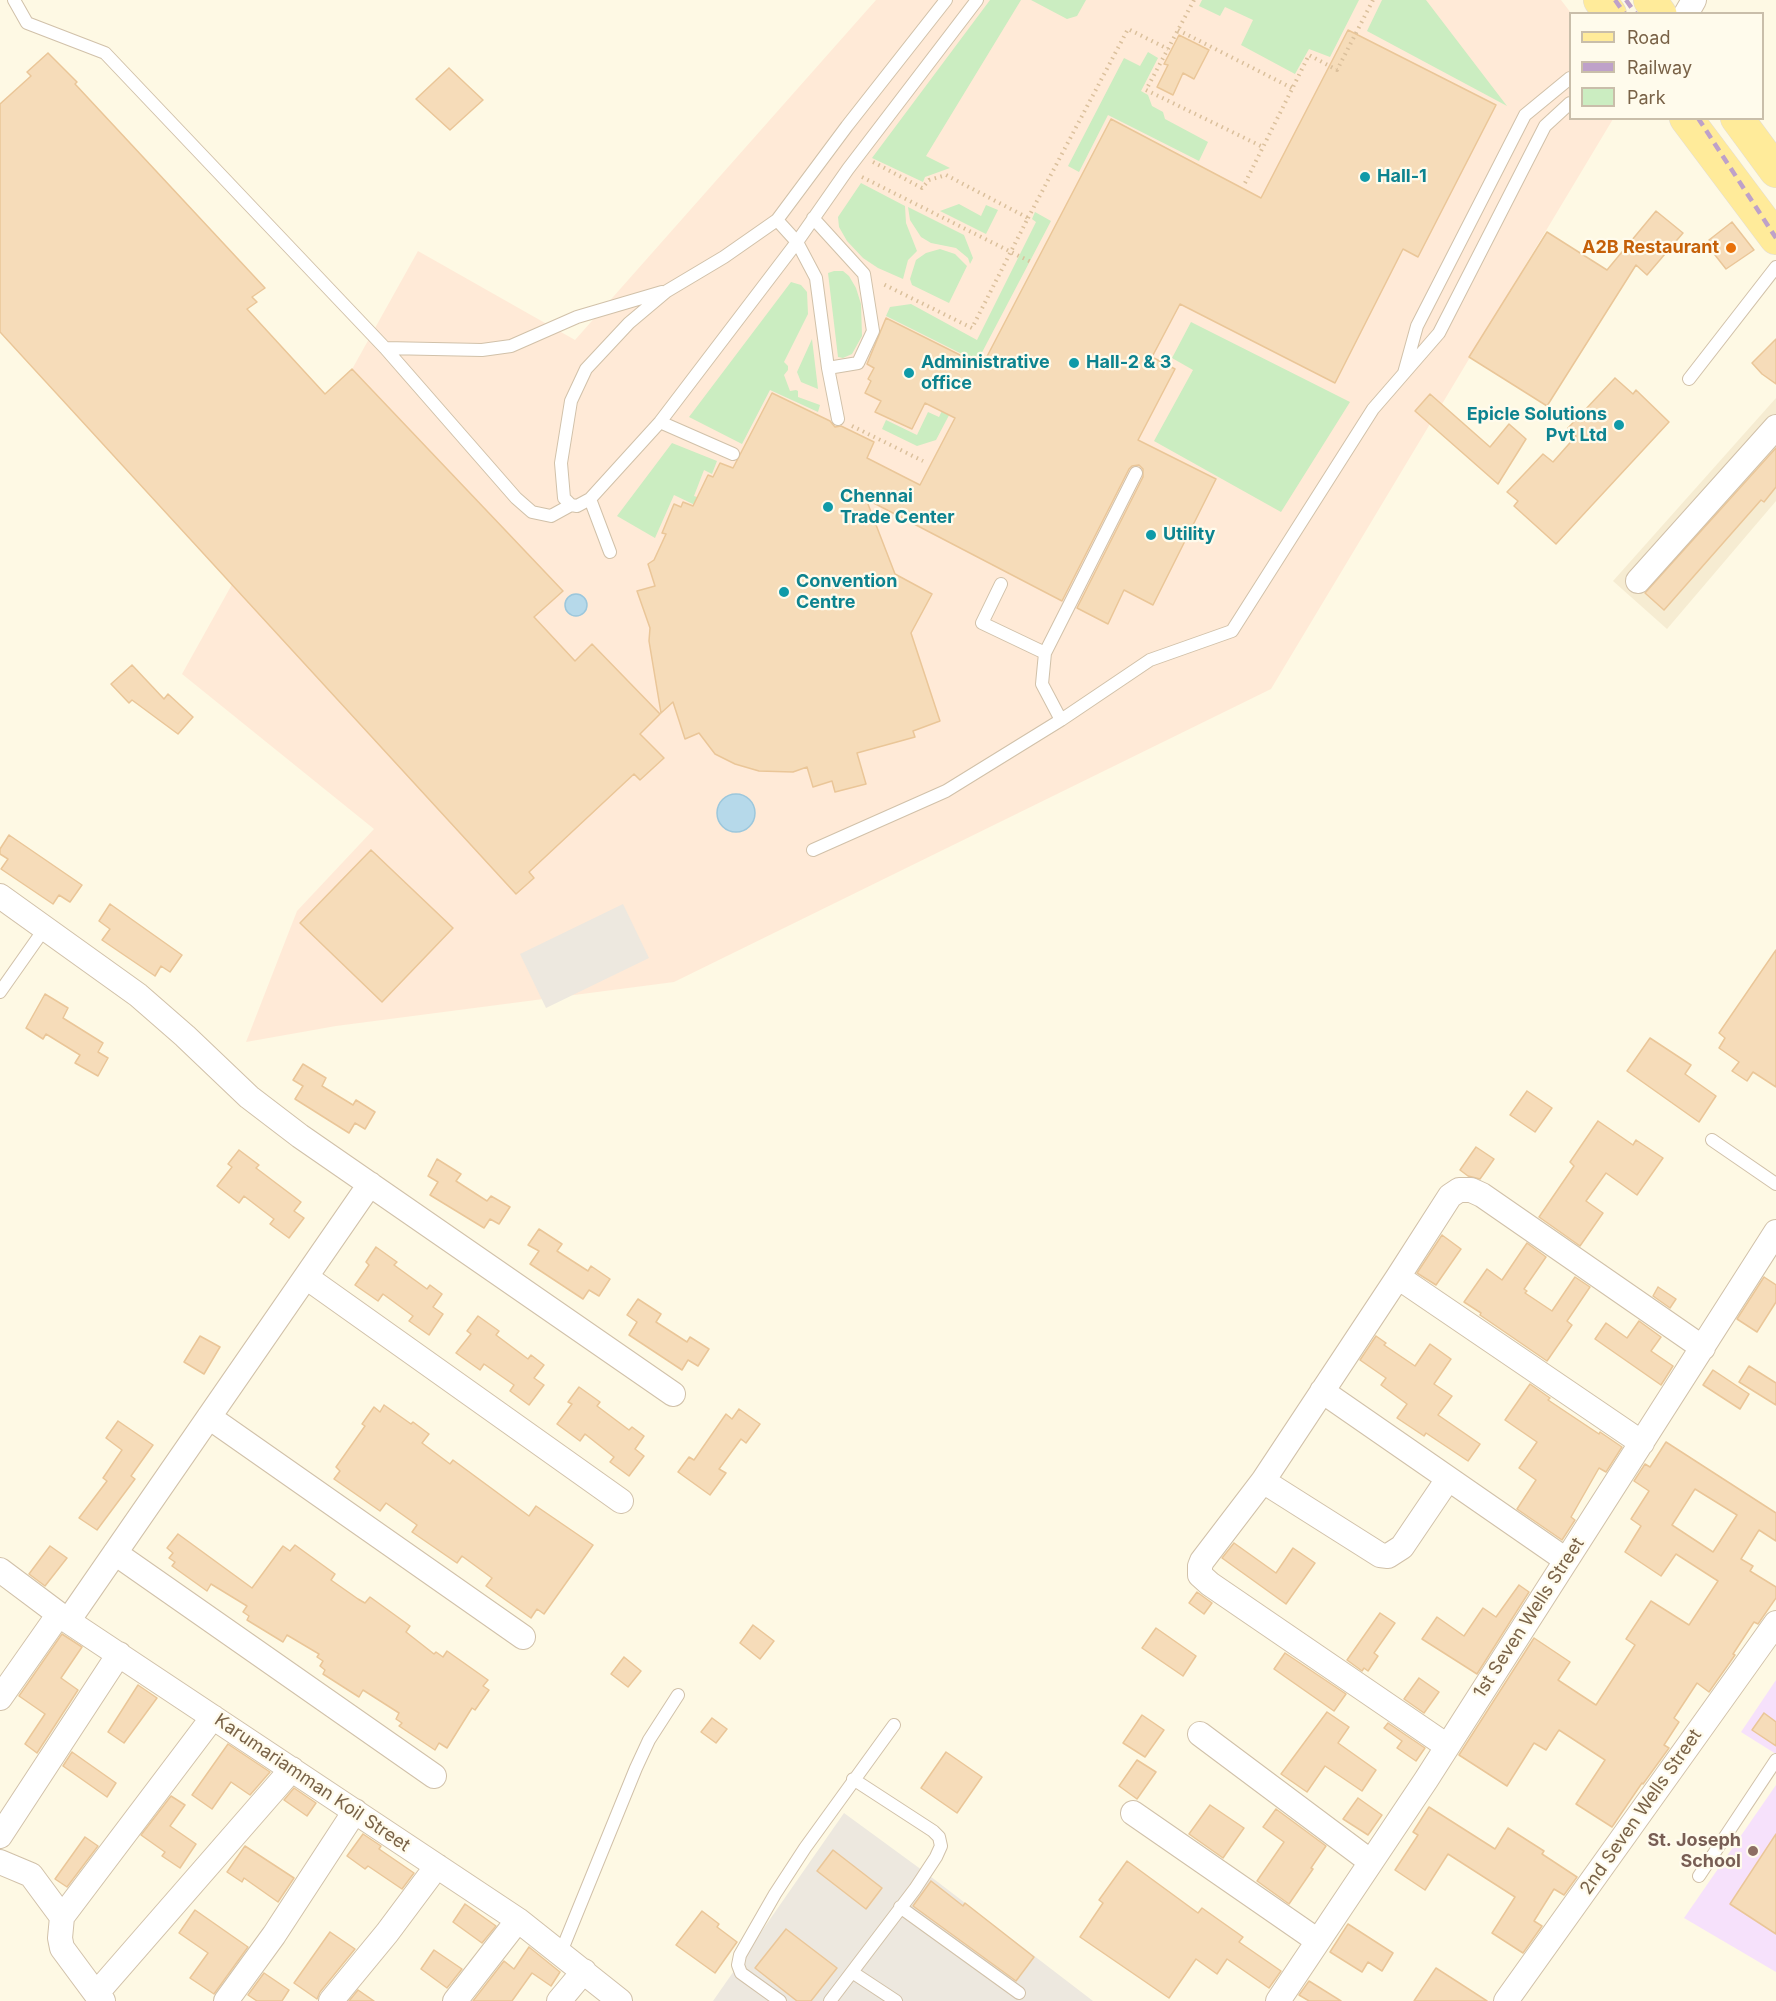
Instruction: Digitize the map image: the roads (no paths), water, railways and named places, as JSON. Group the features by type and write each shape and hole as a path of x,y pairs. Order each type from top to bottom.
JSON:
{"main road":[{"path":"1688,120 1776,238"},
{"path":"1738,120 1776,171"}],"street":[{"path":"1638,581 1776,427"},
{"path":"0,896 151,1005 259,1104 300,1136 673,1394"},
{"path":"0,1698 115,1553 370,1184"},
{"path":"1447,1746 1220,1591 1200,1575 1202,1561 1263,1481 1450,1196 1459,1190 1471,1190 1482,1195 1703,1348"},
{"name":"1st Seven Wells Street","path":"1278,2001 1447,1746 1776,1232"},
{"path":"306,1277 621,1501"},
{"path":"1398,1277 1642,1443"},
{"path":"1322,1391 1566,1560"},
{"path":"209,1417 523,1638"},
{"path":"1263,1481 1380,1555 1388,1556 1402,1547 1448,1479"},
{"path":"115,1553 434,1776"},
{"name":"Karumariamman Koil Street","path":"0,1570 63,1618 518,1920 620,2001"},
{"name":"2nd Seven Wells Street","path":"1506,2001 1776,1623"},
{"path":"0,1836 119,1654"},
{"path":"213,1717 62,1917 60,1938 62,1948 100,1998 292,1769"},
{"path":"1200,1734 1371,1862"},
{"path":"226,2001 274,1935 355,1811"},
{"path":"1133,1813 1318,1941"},
{"path":"0,1862 31,1875 62,1917"},
{"path":"331,2001 387,1933 437,1866"},
{"path":"455,2001 518,1920"},
{"path":"559,2001 584,1971"}],"lane":[{"path":"14,0 27,23 105,53 385,348 516,498 532,512 550,516 590,499 660,422 977,0"},
{"path":"571,506 564,498 561,463 572,401 586,369 629,323 667,291 724,257 777,220 946,0"},
{"path":"1402,377 1417,326 1525,115 1569,79"},
{"path":"813,850 946,791 1060,720 1150,660 1232,632 1373,409 1439,333 1545,126 1569,104"},
{"path":"813,218 864,274 873,331 858,363 828,368"},
{"path":"777,220 797,242 816,278 828,368 838,419"},
{"path":"1689,379 1776,267"},
{"path":"385,348 482,350 511,346 577,317 667,291"},
{"path":"660,422 733,454"},
{"path":"1060,720 1042,684 1045,653 1136,473"},
{"path":"590,499 610,552"},
{"path":"1001,584 982,622 1045,653"},
{"path":"0,992 45,928"},
{"path":"1712,1140 1776,1184"},
{"path":"561,1952 636,1768 649,1740 678,1695"},
{"path":"780,2001 741,1973 738,1965 740,1955 775,1894 853,1779 894,1725"},
{"path":"1699,1876 1776,1760"},
{"path":"830,2001 900,1908 936,1857 940,1846 939,1837 933,1831 853,1779"},
{"path":"900,1908 1019,1993"},
{"path":"852,1972 896,2001"}],"water":[{"path":"576,594 584,597 587,605 584,613 576,616 568,613 565,605 568,597"},
{"path":"736,794 750,799 755,813 750,827 736,832 722,827 717,813 722,799"}],"railway":[{"path":"1615,0 1624,12"},
{"path":"1626,0 1635,12"},
{"path":"1699,120 1776,238"}],"place":[{"name":"Hall-1","path":"1365,177"},
{"name":"A2B Restaurant","path":"1731,248"},
{"name":"Hall-2 & 3","path":"1074,363"},
{"name":"Administrative office","path":"909,373"},
{"name":"Epicle Solutions Pvt Ltd","path":"1619,425"},
{"name":"Chennai Trade Center","path":"828,507"},
{"name":"Utility","path":"1151,535"},
{"name":"Convention Centre","path":"784,592"},
{"name":"St. Joseph School","path":"1753,1851"}]}
